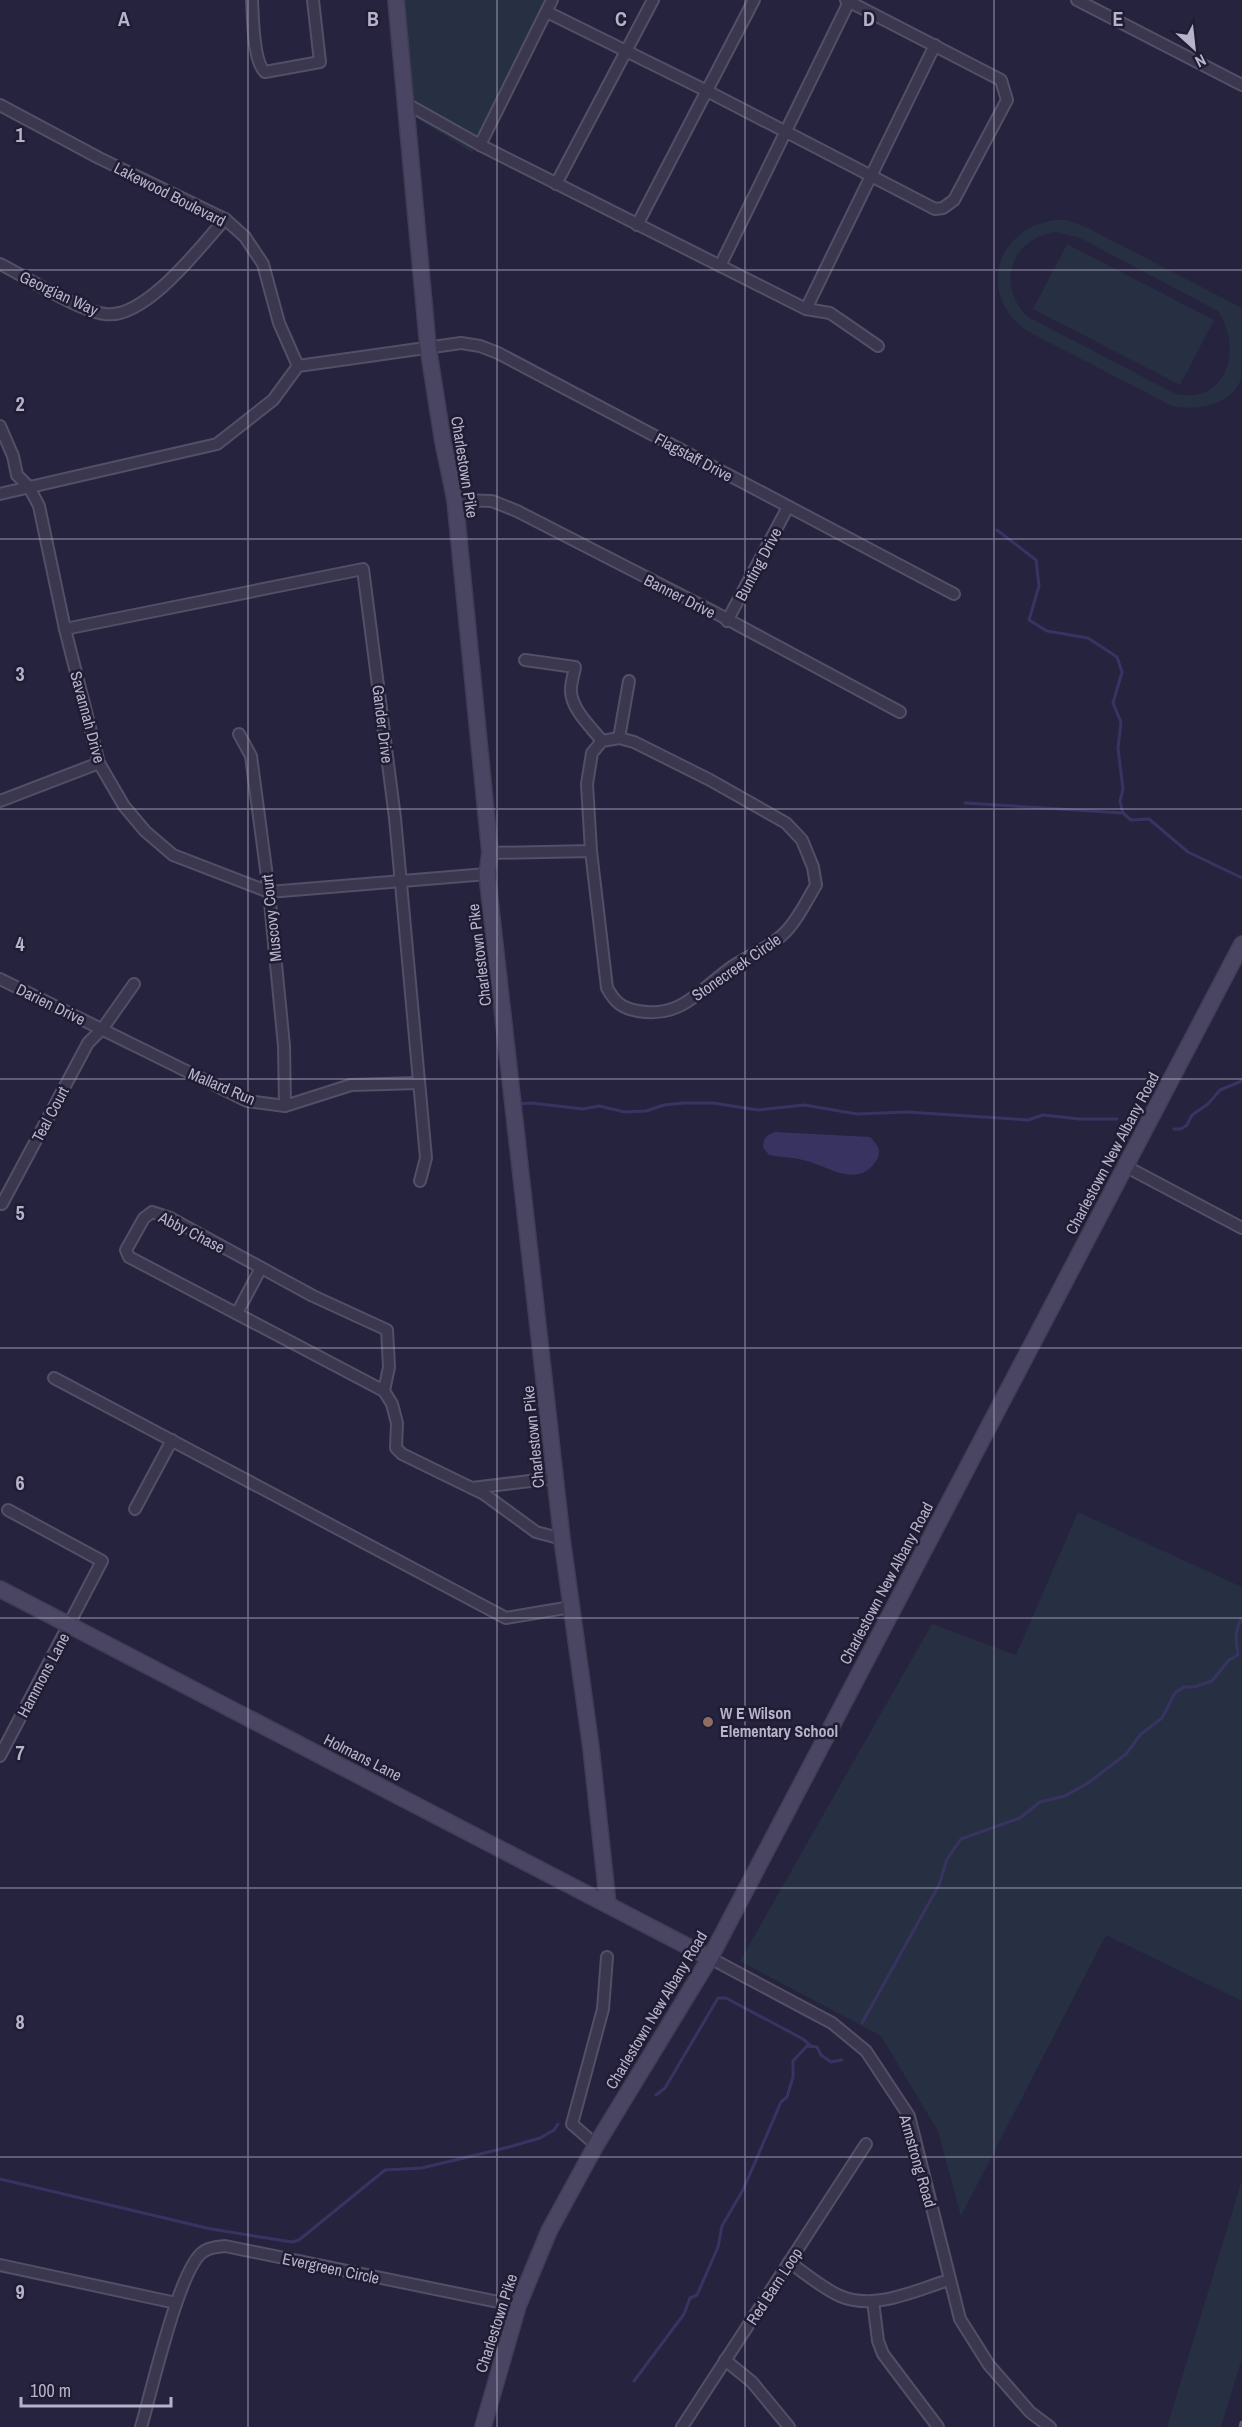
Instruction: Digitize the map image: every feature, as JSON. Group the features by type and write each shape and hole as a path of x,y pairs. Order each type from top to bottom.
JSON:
{"street":[{"path":"252,0 257,59 260,68 265,72 320,62 313,0"},
{"name":"Charlestown Pike","path":"396,0 428,347 454,500 490,853 487,874 562,1539 591,1748 608,1905"},
{"path":"480,145 552,0"},
{"path":"556,184 653,0"},
{"path":"637,225 754,0"},
{"path":"1077,0 1242,85"},
{"path":"547,12 627,50 786,131 935,209 954,201 1007,100 1001,80 848,1 786,131 720,266"},
{"path":"806,309 935,45"},
{"path":"407,104 480,145 806,309 830,313 878,346"},
{"name":"Lakewood Boulevard","path":"0,105 99,158 225,219 245,237 263,264 279,323 298,366"},
{"name":"Georgian Way","path":"0,264 88,309 105,314 120,314 136,306 156,291 225,219"},
{"name":"Flagstaff Drive","path":"428,347 461,343 480,346 498,353 954,594"},
{"path":"0,494 217,444 273,399 298,366 428,347"},
{"name":"Savannah Drive","path":"0,426 13,456 16,475 29,487 39,506 65,629 99,763 124,806 145,831 173,855 269,892 487,874"},
{"name":"Banner Drive","path":"454,500 492,501 517,511 900,712"},
{"name":"Bunting Drive","path":"727,621 788,507"},
{"name":"Gander Drive","path":"65,629 363,569 395,818 426,1158 420,1181"},
{"path":"525,660 575,667 571,691 573,700 602,741 619,738 629,681"},
{"name":"Muscovy Court","path":"239,734 250,756 269,892 284,1046 285,1106"},
{"name":"Stonecreek Circle","path":"602,741 592,753 587,784 591,851 607,988 615,1003 631,1010 653,1014 677,1009 734,965 756,955 788,930 816,885 813,867 802,840 786,823 710,780 634,742 619,738"},
{"path":"0,801 99,763"},
{"path":"490,853 591,851"},
{"name":"Charlestown New Albany Road","path":"549,2231 596,2145 710,1958 1242,944"},
{"name":"Darien Drive","path":"0,979 103,1029"},
{"name":"Teal Court","path":"2,1204 88,1043 103,1029 134,984"},
{"name":"Mallard Run","path":"103,1029 247,1101 285,1106 351,1085 419,1083"},
{"path":"1125,1166 1242,1228"},
{"name":"Abby Chase","path":"152,1212 170,1218 313,1296 387,1330 389,1367 384,1391 237,1313 129,1257 126,1250 144,1218 152,1212"},
{"path":"237,1313 261,1268"},
{"path":"54,1378 506,1617 572,1607"},
{"path":"384,1391 392,1404 397,1424 396,1448 402,1454 484,1494 537,1532 562,1539"},
{"path":"135,1509 172,1440"},
{"path":"472,1488 555,1478"},
{"name":"Hammons Lane","path":"0,1756 102,1561 8,1510"},
{"name":"Holmans Lane","path":"0,1589 710,1958"},
{"path":"596,2145 572,2124 603,2008 607,1957"},
{"name":"Armstrong Road","path":"710,1958 832,2023 866,2051 909,2115 960,2319 989,2365 1030,2412 1050,2427"},
{"name":"Red Barn Loop","path":"682,2427 866,2144"},
{"name":"Charlestown Pike","path":"483,2427 518,2306 549,2231"},
{"name":"Evergreen Circle","path":"141,2427 176,2302 201,2252 225,2246 518,2306"},
{"path":"789,2262 839,2295 854,2300 873,2301 949,2280"},
{"path":"0,2265 110,2290 176,2302"},
{"path":"873,2301 878,2341 884,2354 938,2427"},
{"path":"725,2360 752,2382 789,2427"}],"shaded area":[{"path":"403,0 547,0 472,152 416,118"},
{"path":"1056,220 1066,220 1086,227 1242,308 1241,379 1236,388 1221,401 1202,407 1172,406 1029,332 1012,317 1002,301 998,283 999,266 1006,250 1018,236 1035,226","holes":["1056,232 1080,238 1218,311 1229,341 1226,370 1219,382 1208,391 1194,395 1176,394 1028,317 1018,304 1012,291 1010,278 1019,253 1028,243"]},
{"path":"1067,244 1214,320 1180,385 1033,309"},
{"path":"775,1132 870,1137 877,1145 879,1154 876,1161 860,1174 841,1173 795,1158 769,1155 763,1147 764,1141 766,1137"},
{"path":"1078,1512 1242,1587 1242,2001 1106,1935 961,2216 938,2131 881,2036 740,1961 932,1624 1016,1655"},
{"path":"1242,2180 1242,2358 1221,2427 1167,2427"}],"waterway":[{"path":"997,530 1036,560 1039,586 1029,620 1047,631 1088,638 1117,657 1122,672 1113,703 1121,722 1118,748 1123,789 1120,801 1123,813 1131,820 1149,819 1188,852 1242,878"},
{"path":"965,803 1123,813"},
{"path":"1174,1129 1181,1129 1187,1125 1192,1115 1208,1104 1220,1090 1242,1081"},
{"path":"518,1104 531,1103 583,1109 599,1106 625,1112 646,1111 664,1105 684,1103 713,1103 758,1110 804,1105 857,1114 907,1112 1028,1120 1043,1115 1079,1119 1117,1119"},
{"path":"862,2023 939,1885 947,1859 961,1839 1020,1818 1040,1802 1065,1796 1088,1783 1126,1754 1141,1734 1162,1718 1175,1693 1184,1687 1194,1687 1212,1681 1229,1660 1238,1655 1236,1641 1242,1618"},
{"path":"656,2095 665,2088 718,1998 726,1998 803,2039 811,2046"},
{"path":"634,2381 684,2314 690,2298 697,2295 718,2247 722,2226 743,2190 781,2102 787,2097 793,2077 793,2061 807,2046 817,2047 821,2055 831,2062 842,2060"},
{"path":"0,2179 211,2229 292,2242 299,2240 385,2170 422,2168 509,2147 540,2138 554,2130 558,2124"}],"railway":[{"path":"1240,2427 1242,2419"}],"place":[{"name":"W E Wilson Elementary School","path":"708,1722"}]}
